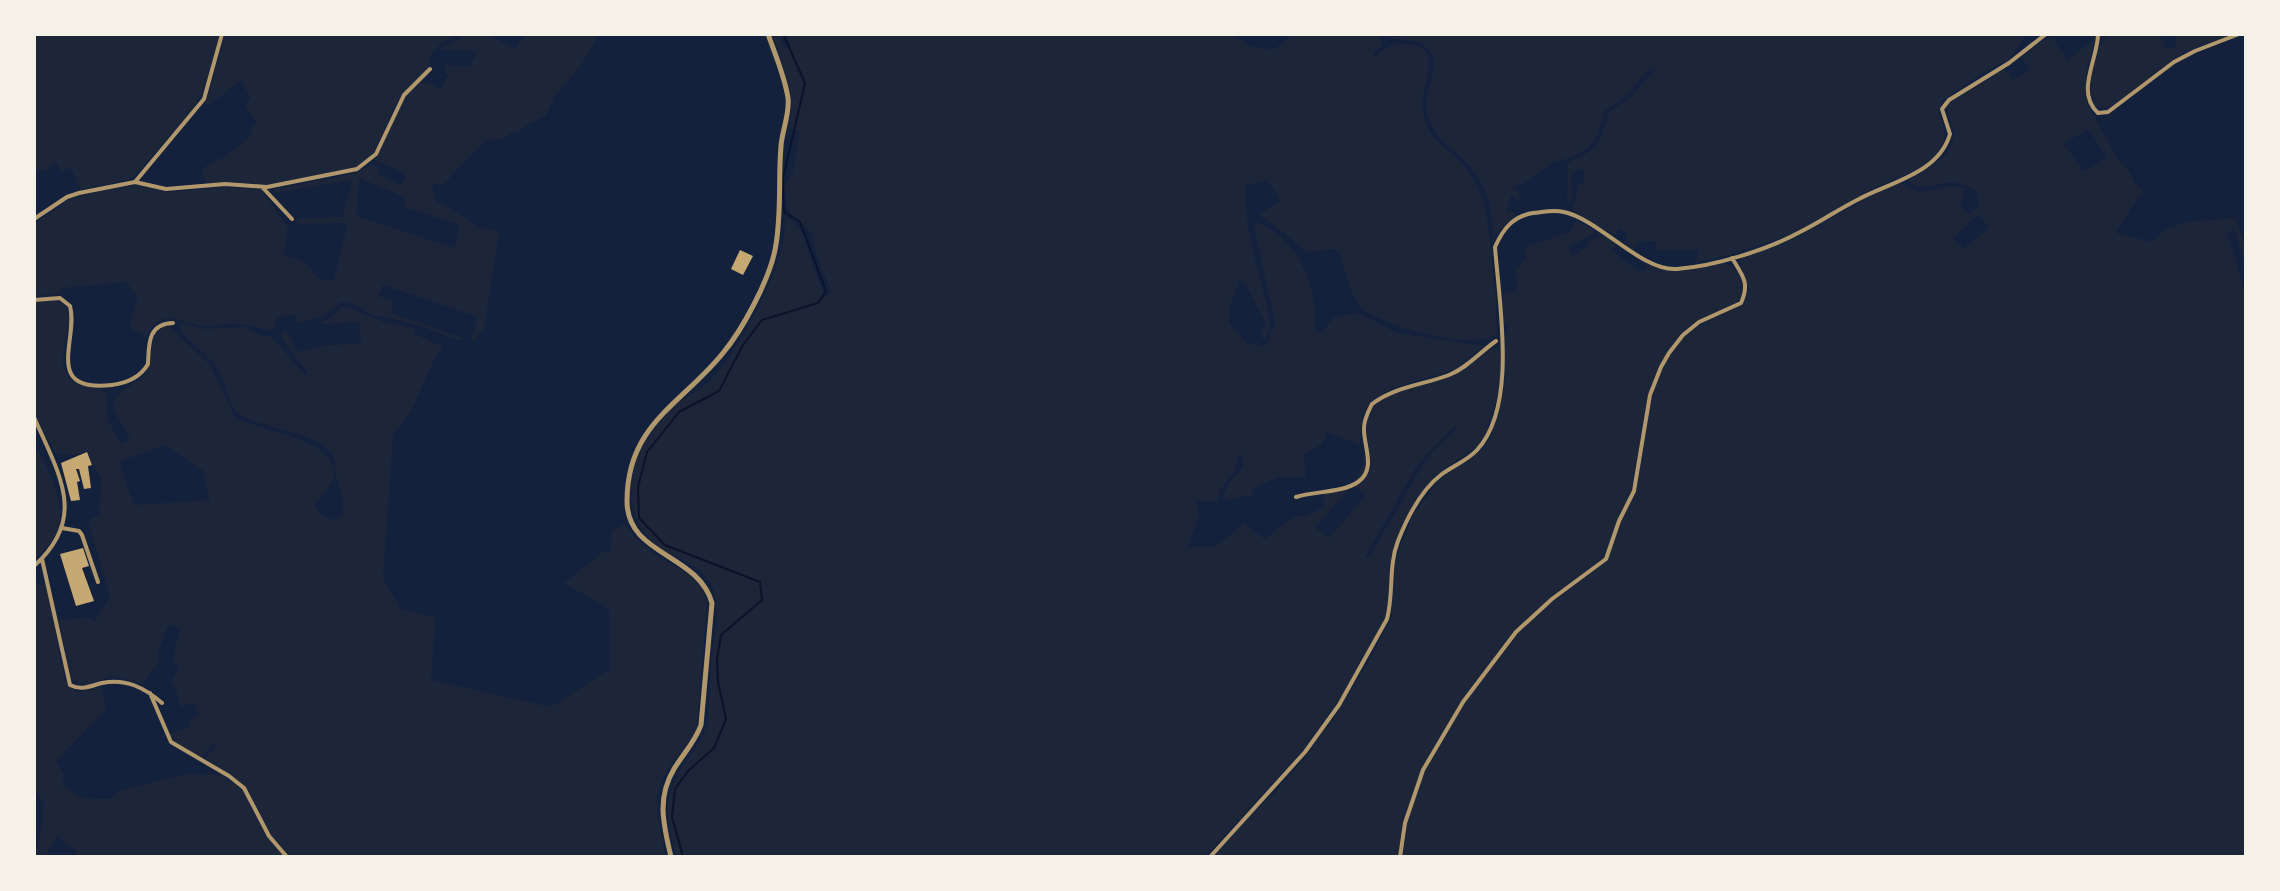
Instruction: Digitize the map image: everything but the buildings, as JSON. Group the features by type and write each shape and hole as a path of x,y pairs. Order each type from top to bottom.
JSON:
{"street":[{"path":"135,182 204,99 222,34"},
{"path":"671,857 661,806 673,769 698,736 701,725 712,603 708,590 698,576 643,540 630,523 629,483 640,442 670,404 702,377 726,350 756,298 775,252 781,143 788,100 768,34"},
{"path":"1210,857 1305,752 1339,705 1387,619 1391,607 1391,569 1397,543 1406,525 1438,477 1475,452 1488,436 1501,392 1505,363 1495,247 1501,233 1520,215 1552,210 1566,212 1616,239 1650,263 1677,269 1732,258 1798,234 1856,200 1932,163 1943,152 1950,134 1942,109 1949,100 2009,63 2046,34"},
{"path":"2098,34 2089,70 2089,94 2091,106 2098,113 2108,112 2174,62 2239,34"},
{"path":"34,219 79,193 135,182 166,189 225,184 277,186 343,174 366,164 376,154 404,95 430,69"},
{"path":"261,186 292,219"},
{"path":"1400,857 1405,823 1423,770 1463,702 1516,632 1552,599 1606,559 1619,521 1634,491 1650,395 1661,367 1683,335 1699,322 1741,303 1746,291 1744,278 1732,258"},
{"path":"34,300 60,298 70,306 72,325 66,359 70,371 78,380 94,385 118,384 138,377 148,364 147,347 151,335 162,324 173,323"},
{"path":"1296,497 1344,487 1363,477 1368,464 1364,428 1372,404 1395,390 1448,376 1462,369 1496,341"},
{"path":"34,417 66,497 66,512 55,545 34,566"},
{"path":"62,528 79,531 82,535 98,582"},
{"path":"42,559 70,685 83,689 118,681 149,691 162,703"},
{"path":"149,691 171,742 244,788 269,836 287,857"}],"shaded area":[{"path":"34,34 220,34 209,80 192,111 136,174 128,180 80,189 71,167 62,172 58,164 50,165 49,170 34,170"},
{"path":"226,34 459,34 433,53 423,73 395,106 372,154 355,168 277,184 207,183 201,173 207,165 225,157 253,134 249,129 257,123 245,106 250,97 241,80 209,105 205,104"},
{"path":"466,34 487,34 515,49 525,34 600,34 579,68 554,97 546,116 519,132 484,143 443,185 434,184 432,191 436,201 477,227 499,231 484,329 475,340 470,341 478,317 383,285 378,296 394,301 391,313 462,338 461,341 411,323 370,314 347,302 341,302 325,315 294,324 298,318 293,314 278,317 273,330 241,324 199,326 168,318 161,320 146,336 129,328 138,297 126,282 61,288 59,294 34,296 34,224 68,200 103,190 140,185 168,192 225,187 262,190 288,228 283,254 305,263 319,279 334,280 348,223 297,224 297,219 342,217 353,180 273,193 275,189 339,177 374,165 379,168 377,173 400,185 406,179 405,173 374,160 401,105 414,87 422,83 440,89 448,76 444,72 446,65 469,67 476,54 473,50 439,50","holes":["359,178 406,198 404,207 460,225 455,248 356,216"]},
{"path":"772,34 779,34 784,48 791,47 786,34 1233,34 1249,46 1273,50 1294,34 1378,34 1383,45 1373,53 1375,57 1397,44 1419,46 1425,51 1429,67 1422,103 1427,126 1438,142 1465,167 1485,208 1494,283 1491,287 1495,287 1497,334 1486,339 1449,338 1405,328 1369,313 1359,305 1350,288 1339,252 1334,249 1308,252 1259,214 1280,201 1268,180 1245,185 1250,238 1270,324 1266,338 1262,339 1266,324 1247,286 1240,279 1230,305 1229,322 1247,344 1266,346 1275,323 1254,225 1257,222 1284,240 1303,267 1313,299 1314,331 1322,332 1334,317 1358,313 1397,333 1484,346 1455,370 1395,387 1372,400 1362,417 1360,445 1327,432 1322,444 1303,455 1306,477 1279,477 1252,489 1254,495 1225,500 1223,497 1228,484 1243,467 1242,454 1239,454 1233,474 1218,492 1219,501 1195,501 1199,515 1188,547 1215,547 1244,523 1264,539 1296,516 1306,516 1326,506 1321,494 1345,488 1361,470 1368,414 1374,404 1390,393 1449,377 1494,348 1501,349 1500,387 1486,433 1478,446 1441,472 1424,490 1392,554 1386,616 1350,684 1302,751 1205,857 676,857 668,818 669,797 678,774 702,738 708,722 717,606 710,582 701,572 660,548 642,530 636,520 631,496 634,469 641,450 667,413 712,379 749,324 780,253 785,232 784,215 804,237 825,297 832,292 819,263 811,232 792,215 787,205 784,186 793,172 799,131 789,128 790,91","holes":["1456,425 1457,428 1428,456 1369,558 1365,557 1418,464","1351,487 1366,495 1329,538 1315,527"]},
{"path":"1383,34 1393,37 1422,34 2026,35 2009,60 1982,73 1941,102 1939,113 1945,135 1942,148 1917,170 1876,187 1792,234 1729,255 1696,262 1699,250 1656,250 1656,241 1637,242 1634,250 1625,242 1628,235 1619,229 1615,235 1574,214 1579,184 1584,183 1584,168 1571,172 1572,198 1567,206 1568,163 1592,150 1601,138 1609,112 1630,98 1656,68 1645,73 1626,96 1604,112 1597,136 1589,147 1572,157 1554,162 1523,184 1515,185 1513,188 1518,191 1520,201 1511,195 1506,212 1514,212 1515,215 1493,238 1492,218 1484,188 1467,163 1439,137 1428,115 1426,103 1434,69 1432,55 1423,44 1394,39"},
{"path":"2111,34 2160,34 2165,48 2175,48 2176,34 2234,34 2187,51 2115,104 2107,108 2096,107 2091,89 2092,68 2099,48"},
{"path":"2052,37 2067,60 2095,39 2086,73 2087,103 2118,160 2143,190 2115,233 2152,242 2166,229 2187,222 2235,218 2246,248 2246,269 2235,229 2227,232 2246,295 2246,857 1213,857 1255,810 1274,794 1334,717 1369,661 1392,616 1394,564 1412,517 1440,478 1480,451 1491,437 1505,384 1504,336 1508,333 1507,324 1503,322 1502,294 1517,290 1516,269 1527,258 1525,247 1570,232 1576,221 1595,233 1568,248 1573,256 1589,245 1587,242 1602,235 1618,243 1612,250 1637,271 1646,270 1644,263 1654,268 1674,270 1725,263 1742,279 1744,289 1736,303 1690,326 1674,343 1660,365 1648,398 1633,485 1615,524 1618,525 1636,491 1657,379 1679,340 1695,327 1743,303 1749,290 1741,257 1795,238 1897,182 1917,191 1953,186 1965,189 1960,207 1970,214 1979,205 1977,192 1955,183 1921,187 1908,180 1939,160 1951,147 1953,129 1948,104 2004,68 2013,80 2030,70 2022,57 2043,40","holes":["2088,129 2107,158 2084,171 2064,144","1978,214 1989,227 1965,248 1953,239"]},
{"path":"59,300 66,308 69,327 64,348 64,369 74,381 106,393 107,419 121,444 130,439 113,409 114,402 120,393 143,376 149,365 155,335 160,328 169,326 210,365 234,416 310,444 325,454 333,467 330,484 314,505 322,515 334,520 341,516 343,500 334,458 327,448 306,437 253,421 238,413 215,365 184,335 179,324 206,329 244,327 263,336 271,336 304,374 307,372 282,339 281,333 286,330 298,352 325,345 361,344 359,322 318,324 332,317 341,307 351,308 383,322 413,328 414,334 441,346 442,350 436,356 410,413 393,434 383,578 400,608 435,618 431,680 551,707 610,669 609,609 564,583 603,552 611,552 612,531 625,524 652,553 695,579 707,602 697,725 693,736 667,770 657,794 657,813 666,857 78,857 74,848 58,836 45,857 34,857 44,803 34,788 34,578 38,585 45,584 48,591 65,681 77,693 102,687 106,709 56,761 64,774 62,785 81,798 110,799 121,790 185,774 222,775 251,793 205,758 216,745 213,744 201,756 177,743 168,734 191,727 189,720 199,715 194,703 181,707 176,689 170,683 179,668 173,659 180,628 169,624 159,649 158,663 143,684 113,676 84,685 70,677 59,620 90,618 95,621 110,597 88,520 99,515 102,478 91,462 88,451 74,455 57,454 34,410 34,302","holes":["165,445 203,471 210,500 134,505 120,465 121,461"]},
{"path":"38,452 57,494 61,515 56,533 34,560 34,453"}],"waterway":[{"path":"683,857 672,817 675,789 688,771 714,748 726,719 718,682 717,659 721,635 762,600 760,582 665,545 639,518 638,487 647,452 679,412 719,391 743,345 762,320 818,303 826,291 800,222 784,212 783,178 805,83 783,34"}]}
